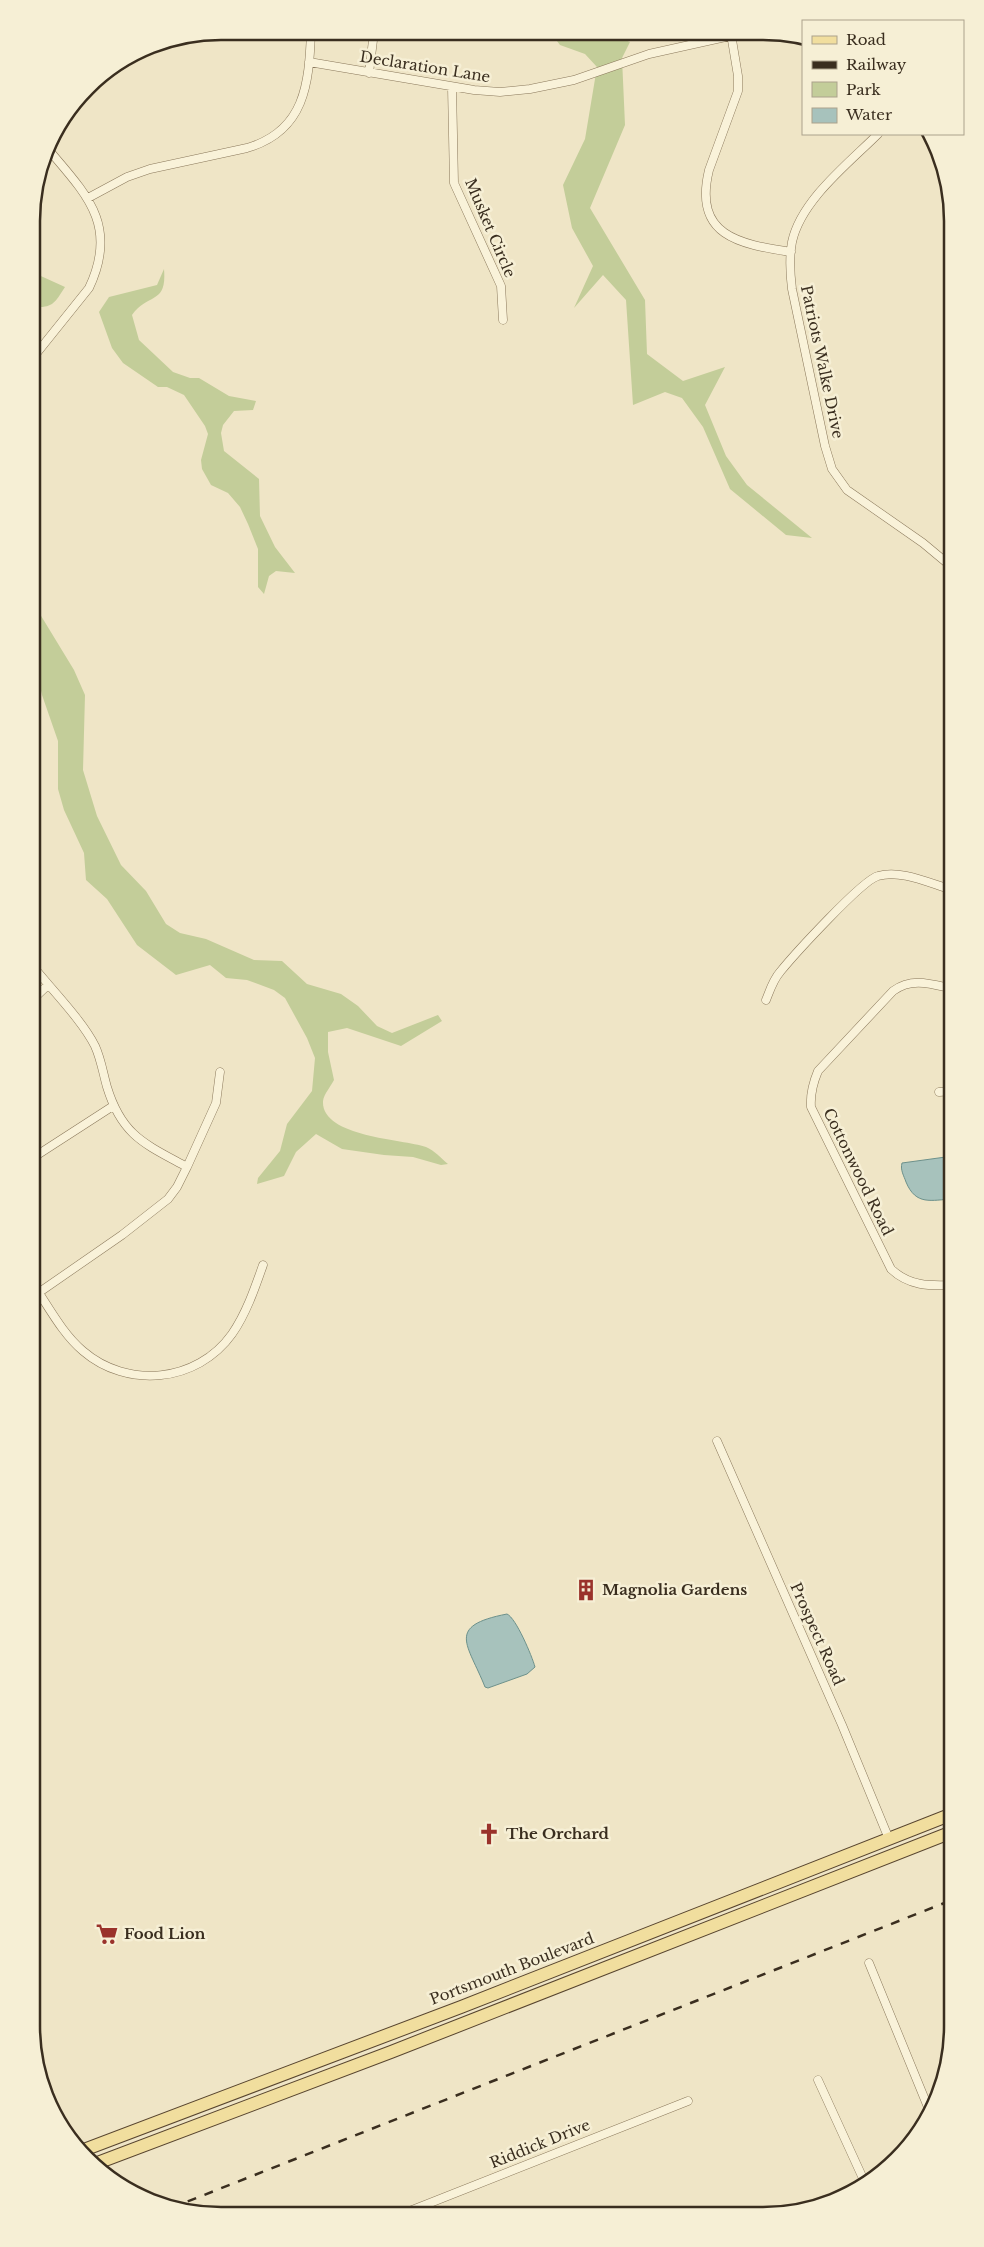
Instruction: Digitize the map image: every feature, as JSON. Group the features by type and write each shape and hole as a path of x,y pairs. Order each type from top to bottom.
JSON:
{"main road":[{"name":"Portsmouth Boulevard","path":"88,2148 514,1986 944,1817"},
{"path":"101,2161 520,2001 944,1835"}],"street":[{"path":"88,198 127,177 150,168 247,148 270,139 288,124 296,113 305,90 310,40"},
{"path":"369,73 373,40"},
{"name":"Declaration Lane","path":"309,62 452,87 500,92 530,89 574,80 649,54 712,40"},
{"path":"734,40 738,91 709,170 706,187 707,207 711,218 729,237 758,247 791,252"},
{"name":"Musket Circle","path":"452,87 454,183 501,286 503,320"},
{"name":"Patriots Walke Drive","path":"877,135 815,197 798,225 791,252 792,289 825,446 832,469 847,490 919,540 944,561"},
{"path":"40,349 80,300 95,275 100,246 96,216 88,198 53,155"},
{"path":"766,1000 779,973 840,907 872,878 884,874 896,875 944,888"},
{"path":"40,976 85,1030 95,1046 113,1106 122,1123 142,1142 187,1167"},
{"name":"Cottonwood Road","path":"944,987 925,982 914,982 898,988 818,1072 814,1081 811,1101 827,1142 891,1269 905,1280 915,1283 926,1285 944,1284"},
{"path":"40,994 48,986"},
{"path":"40,1292 157,1209 176,1187 216,1103 220,1072"},
{"path":"939,1092 944,1092"},
{"path":"40,1154 113,1106"},
{"path":"40,1294 74,1342 94,1360 133,1375 158,1377 189,1368 201,1362 224,1344 237,1326 252,1296 264,1265"},
{"name":"Prospect Road","path":"717,1441 842,1726 886,1840 890,1856"},
{"path":"688,1918 695,1932"},
{"path":"869,1963 926,2103"},
{"path":"514,1986 520,2001"},
{"path":"818,2080 863,2178"},
{"name":"Riddick Drive","path":"420,2207 688,2101"}],"green space":[{"path":"556,40 626,40 630,42 622,58 625,125 590,208 645,300 647,354 683,381 725,367 705,405 726,456 747,485 812,538 786,535 730,489 703,427 682,398 665,392 633,405 626,300 603,275 574,308 593,266 572,228 563,185 585,139 597,67 585,54 560,45"},
{"path":"164,269 163,288 160,293 138,308 132,315 139,340 173,372 190,378 199,378 229,396 256,401 253,410 234,411 223,425 221,433 224,451 259,479 260,516 275,547 295,573 276,571 269,576 264,594 258,587 258,549 240,507 228,493 211,485 202,469 201,460 208,434 205,426 184,395 167,387 158,387 123,363 112,348 99,312 109,297 157,285"},
{"path":"40,276 65,287 52,304 40,307"},
{"path":"40,614 74,670 85,695 83,770 97,816 121,865 146,891 166,924 180,933 206,939 254,960 282,961 307,984 341,994 358,1006 377,1026 392,1033 438,1015 442,1021 401,1046 347,1028 328,1032 328,1052 334,1080 323,1101 326,1113 335,1122 348,1129 365,1135 426,1147 435,1152 448,1164 441,1165 413,1157 342,1149 316,1134 296,1152 284,1176 257,1184 258,1178 280,1151 287,1124 312,1091 315,1058 307,1038 285,998 274,990 247,980 226,978 210,965 176,975 137,945 107,899 86,880 84,853 64,810 58,789 58,741 40,687"}],"water":[{"path":"944,1157 944,1199 925,1200 914,1195 903,1175 902,1163"},
{"path":"507,1614 515,1622 535,1667 527,1674 488,1688 485,1687 468,1648 466,1639 468,1631 475,1624"}],"railway":[{"path":"183,2203 944,1903"}],"place":[{"name":"Magnolia Gardens","path":"586,1590"},
{"name":"The Orchard","path":"489,1834"},
{"name":"Food Lion","path":"107,1934"}]}
